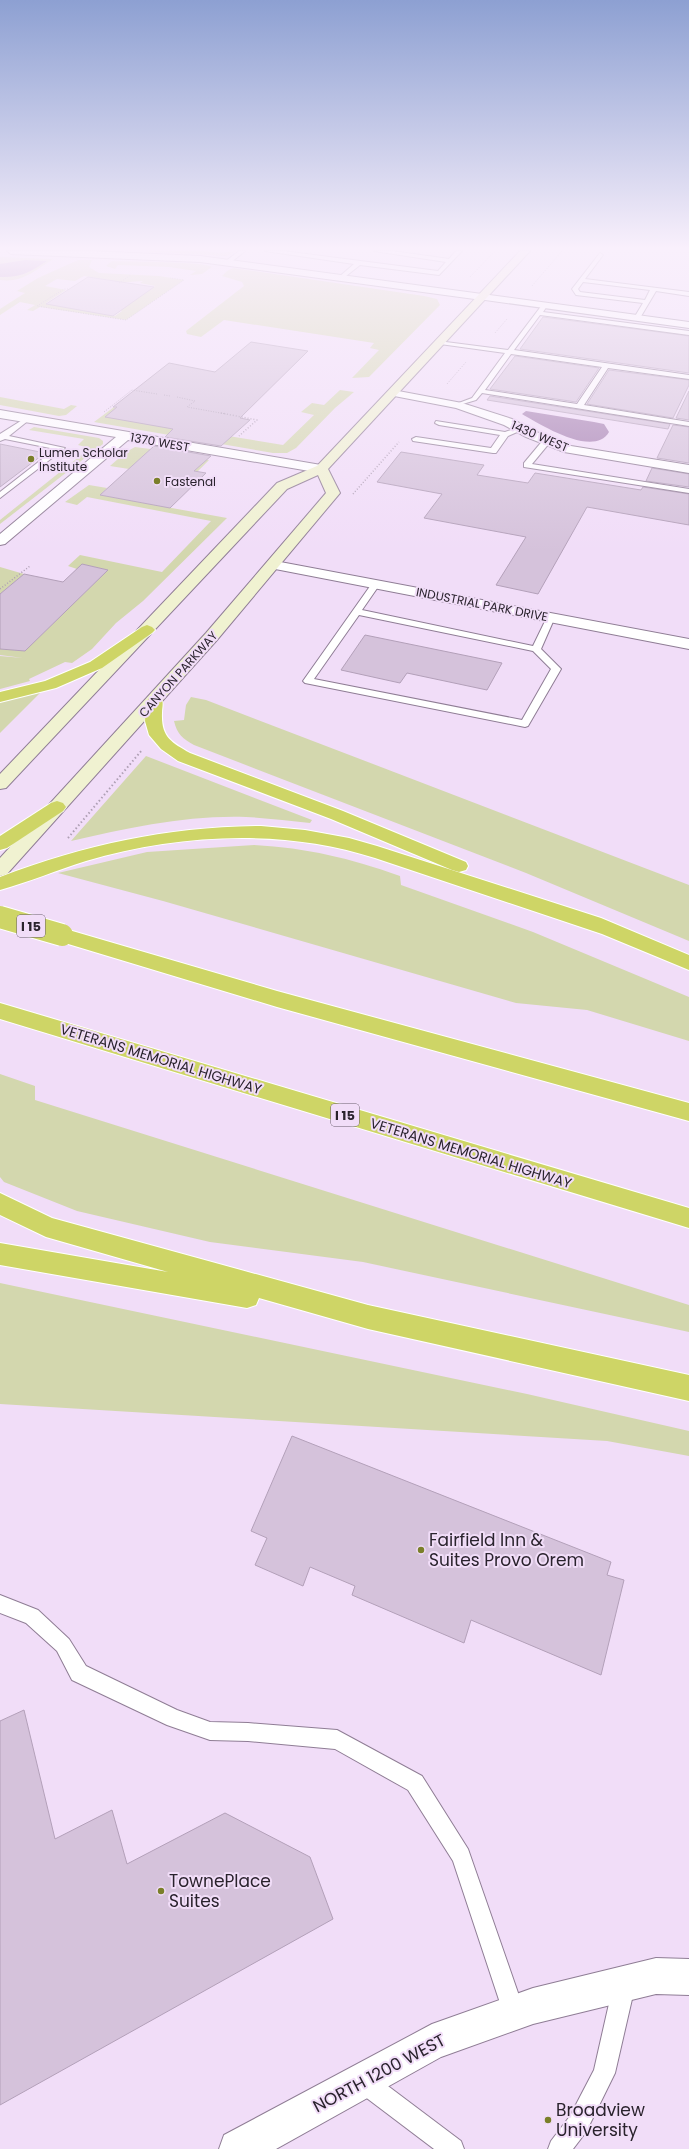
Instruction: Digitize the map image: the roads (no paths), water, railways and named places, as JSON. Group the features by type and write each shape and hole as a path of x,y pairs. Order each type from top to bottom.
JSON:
{"highway":[{"path":"0,697 50,685 90,668 147,630"},
{"path":"155,701 153,719 154,731 160,740 170,749 184,757 337,815 689,963"},
{"path":"0,844 57,807"},
{"path":"0,884 75,858 141,842 216,832 255,831 298,835 349,844 608,929"},
{"name":"I 15","path":"0,917 277,999 689,1112"},
{"name":"VETERANS MEMORIAL HIGHWAY","path":"0,1011 689,1218"},
{"path":"0,1203 46,1227 368,1317"},
{"path":"0,1254 368,1317 689,1388"}],"main road":[{"path":"0,784 282,486 321,469 431,351"},
{"name":"CANYON PARKWAY","path":"0,870 155,701 274,565 333,493 321,469"}],"street":[{"name":"1430 WEST","path":"393,393 458,405 508,422 520,429 568,449 689,469"},
{"name":"1370 WEST","path":"0,414 321,469"},
{"path":"0,541 126,435"},
{"name":"INDUSTRIAL PARK DRIVE","path":"274,565 689,644"},
{"name":"NORTH 1200 WEST","path":"238,2149 432,2042 533,2006 656,1976 689,1977"}],"lane":[{"path":"505,351 689,377"},
{"path":"458,405 474,399 510,352"},
{"path":"579,407 606,365"},
{"path":"480,391 689,424"},
{"path":"1,437 27,418"},
{"path":"439,423 505,434 520,429"},
{"path":"416,439 493,451 505,434"},
{"path":"0,496 61,448 1,437"},
{"path":"547,441 527,465 689,492"},
{"path":"357,612 536,649 556,670 526,724 308,680 376,584"},
{"path":"536,649 551,618"},
{"path":"0,1604 32,1616 62,1645 79,1673 174,1718 210,1730 337,1740 415,1783 462,1856 514,2013"},
{"path":"559,2149 578,2124 604,2073 624,1984"},
{"path":"362,2081 453,2149"}],"place":[{"name":"Lumen Scholar Institute","path":"31,459"},
{"name":"Fastenal","path":"157,481"},
{"name":"Fairfield Inn & Suites Provo Orem","path":"421,1550"},
{"name":"TownePlace Suites","path":"161,1891"},
{"name":"Broadview University","path":"548,2120"}]}
